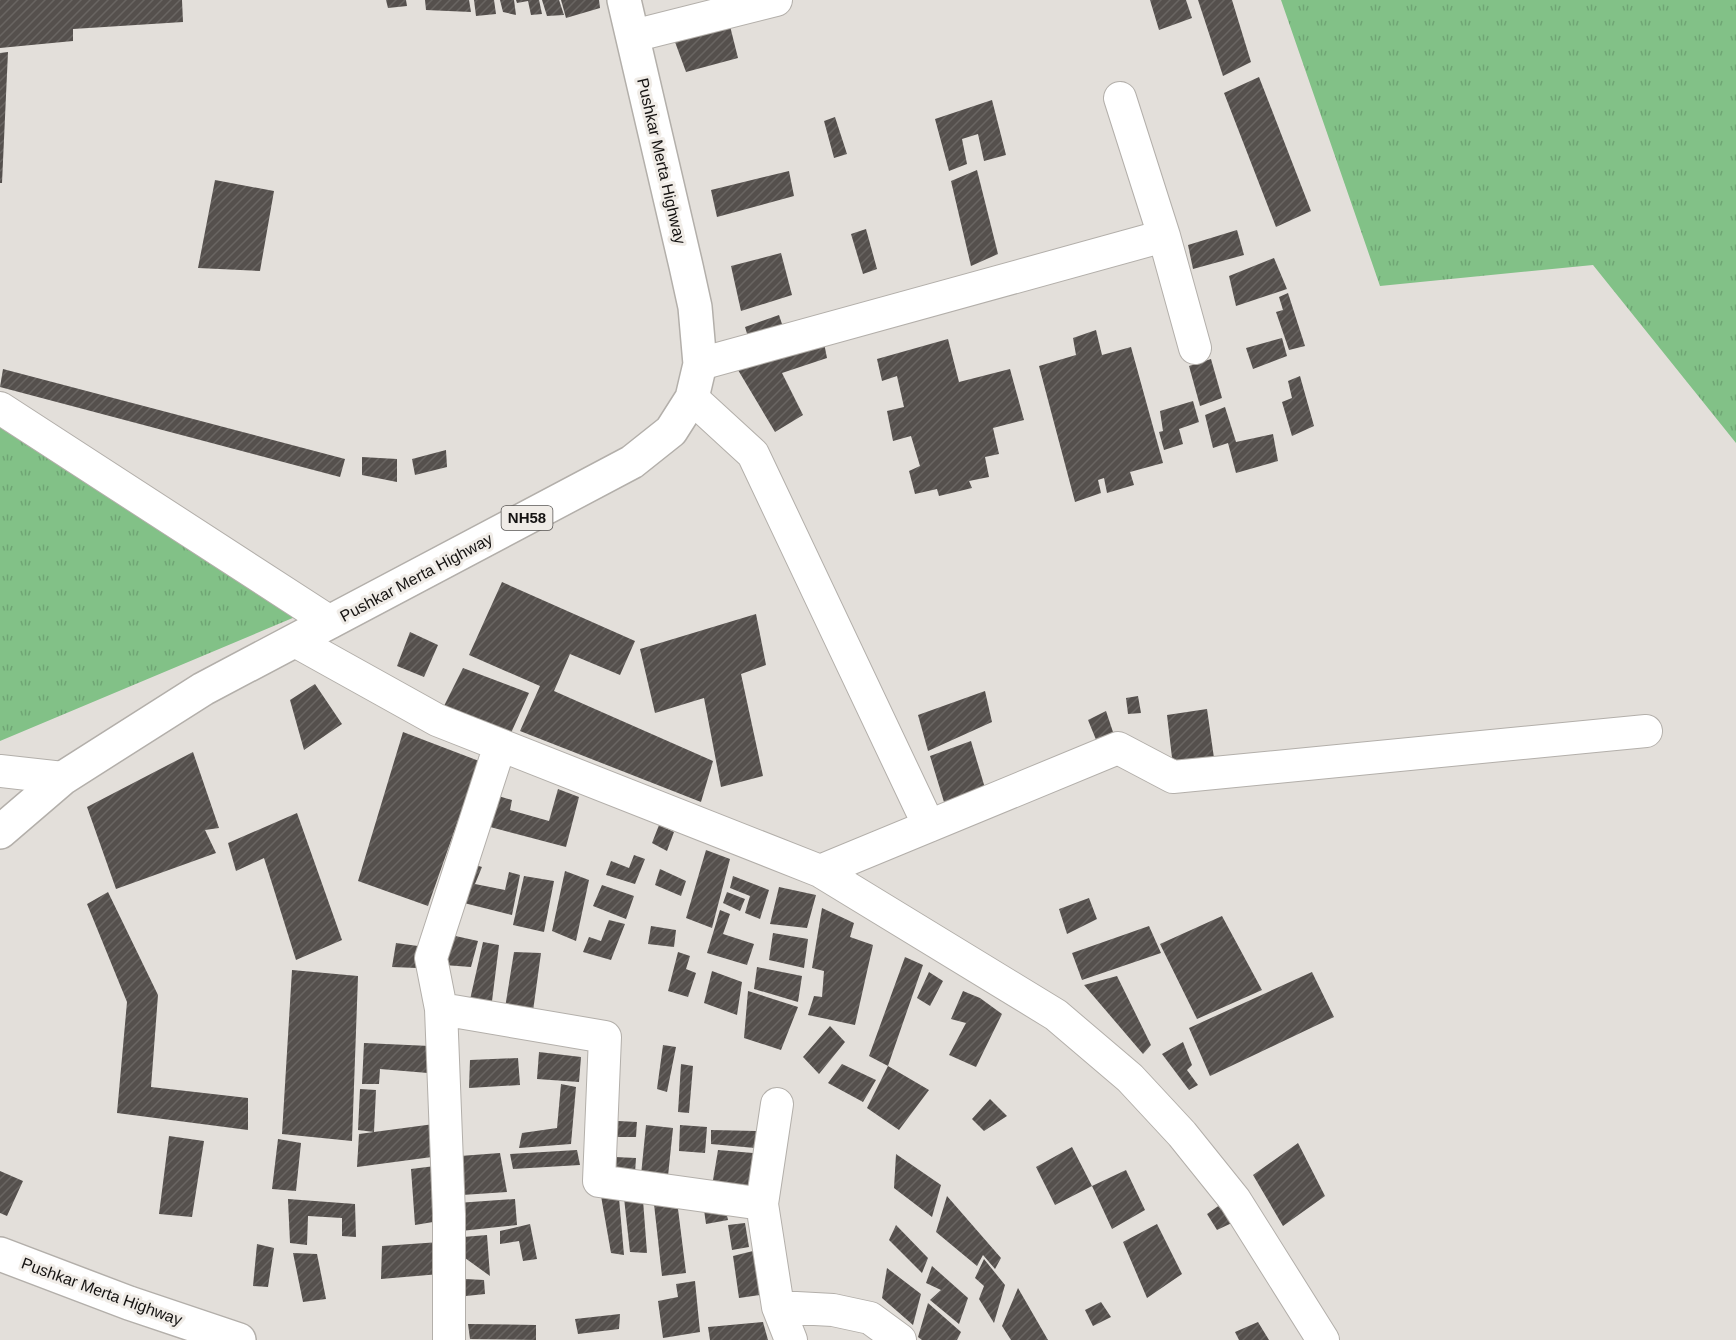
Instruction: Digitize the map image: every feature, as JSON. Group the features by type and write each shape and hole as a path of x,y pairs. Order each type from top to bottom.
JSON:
{"main road":[{"name":"Pushkar Merta Highway","path":"0,832 63,778 203,689 632,462 671,430 692,398 700,364 691,286 624,0"},
{"name":"Pushkar Merta Highway","path":"0,1254 129,1303 239,1340"}],"street":[{"path":"633,36 776,0"},
{"path":"1120,98 1164,236 1195,348"},
{"path":"700,364 1164,236"},
{"path":"692,398 753,454 929,826"},
{"path":"0,408 330,622"},
{"path":"295,640 437,720 820,871 1056,1015 1130,1078 1182,1134 1235,1200 1323,1340"},
{"path":"820,871 1118,748 1173,777 1646,731"},
{"path":"449,1340 449,1214 441,1009 431,958 500,745"},
{"path":"0,771 63,778"},
{"path":"441,1009 605,1037 599,1181 762,1204"},
{"path":"777,1104 762,1204 778,1307 791,1340"},
{"path":"778,1307 834,1310 870,1318 900,1340"}],"green space":[{"path":"1281,0 1736,0 1736,443 1593,265 1380,286"},
{"path":"0,408 295,617 0,741"}],"building":[{"path":"0,0 182,0 183,22 73,29 73,41 0,48"},
{"path":"386,0 406,0 407,6 388,8"},
{"path":"425,0 469,0 471,12 426,10"},
{"path":"474,0 494,0 496,14 476,16"},
{"path":"500,0 514,0 516,15 503,12"},
{"path":"516,0 539,0 542,14 531,15 528,1 517,3"},
{"path":"542,0 559,0 564,15 547,16"},
{"path":"561,0 599,0 600,8 566,18"},
{"path":"1150,0 1186,0 1192,18 1159,30"},
{"path":"1198,0 1232,0 1251,62 1223,76"},
{"path":"730,26 738,58 686,72 675,42"},
{"path":"8,52 2,183 0,183 0,53"},
{"path":"1259,77 1311,211 1276,227 1224,93"},
{"path":"992,100 1006,155 984,161 978,134 962,139 967,164 949,171 935,119"},
{"path":"835,117 847,154 834,158 824,121"},
{"path":"977,170 998,254 971,266 951,181"},
{"path":"789,171 794,196 717,217 711,190"},
{"path":"215,180 274,191 260,271 198,268"},
{"path":"866,229 877,269 863,274 851,234"},
{"path":"1237,230 1244,255 1193,269 1188,245"},
{"path":"781,253 792,295 741,311 731,266"},
{"path":"1274,258 1287,289 1236,306 1229,276"},
{"path":"1288,293 1305,346 1289,350 1276,312 1283,310 1279,297"},
{"path":"779,315 784,330 749,340 745,327"},
{"path":"1096,330 1102,355 1131,347 1163,463 1130,472 1134,485 1107,493 1104,478 1098,480 1101,493 1075,502 1039,366 1076,355 1073,338"},
{"path":"1282,338 1287,356 1253,369 1246,348"},
{"path":"948,339 959,382 1010,369 1024,420 993,428 999,454 985,457 989,477 969,481 972,488 939,496 937,489 915,494 909,471 920,466 911,436 893,441 887,411 904,407 897,376 882,381 877,359"},
{"path":"824,343 827,358 782,373 803,415 775,432 735,365"},
{"path":"1211,359 1222,398 1200,406 1189,366"},
{"path":"3,369 345,459 340,477 0,387"},
{"path":"1300,376 1314,426 1292,436 1282,402 1292,398 1288,381"},
{"path":"1193,401 1199,422 1179,429 1183,444 1164,450 1159,432 1163,431 1160,411"},
{"path":"1225,407 1236,442 1273,434 1278,461 1236,473 1228,443 1213,448 1205,415"},
{"path":"446,450 447,467 415,475 412,459"},
{"path":"362,457 397,459 397,482 362,475"},
{"path":"502,582 635,641 620,675 570,654 554,691 713,761 701,802 520,731 540,686 469,655"},
{"path":"756,614 766,665 741,674 763,776 721,787 704,698 655,713 640,649"},
{"path":"410,632 438,645 424,677 397,666"},
{"path":"463,668 529,693 511,733 444,706"},
{"path":"315,684 342,724 304,750 290,700"},
{"path":"985,691 992,722 928,751 918,715"},
{"path":"1138,696 1141,713 1128,714 1126,698"},
{"path":"1207,709 1214,758 1173,766 1167,715"},
{"path":"1106,711 1115,738 1099,747 1088,720"},
{"path":"403,732 479,761 428,906 358,881"},
{"path":"971,741 985,788 944,802 930,756"},
{"path":"193,752 219,828 205,830 216,853 116,889 87,807"},
{"path":"558,789 579,797 566,847 475,823 485,792 512,800 510,810 549,821"},
{"path":"297,813 342,940 296,960 264,858 236,871 228,843"},
{"path":"659,825 674,832 667,851 652,843"},
{"path":"706,850 730,859 712,928 686,918"},
{"path":"634,855 645,859 635,884 606,875 611,861 629,868"},
{"path":"469,863 482,867 475,884 505,890 509,872 520,875 512,915 456,901"},
{"path":"660,869 686,881 681,896 655,885"},
{"path":"565,871 589,880 576,941 552,931"},
{"path":"524,876 554,881 544,932 513,925"},
{"path":"733,876 769,890 760,919 745,913 750,896 730,888"},
{"path":"602,885 634,896 626,919 593,906"},
{"path":"779,887 816,895 807,928 770,924"},
{"path":"108,892 158,995 151,1087 248,1098 248,1130 117,1113 127,1002 87,904"},
{"path":"727,892 745,899 740,911 723,903"},
{"path":"1089,898 1097,919 1067,934 1059,909"},
{"path":"822,908 854,923 850,937 873,945 855,1025 808,1015 814,996 822,997 824,971 812,968"},
{"path":"720,910 730,914 723,934 754,944 747,965 707,953"},
{"path":"1222,916 1262,990 1197,1019 1160,944"},
{"path":"609,920 625,924 611,960 583,952 589,937 601,941"},
{"path":"651,926 676,930 674,947 648,944"},
{"path":"1149,926 1161,953 1082,980 1072,953"},
{"path":"773,933 808,939 804,968 769,960"},
{"path":"451,935 478,941 471,967 444,965"},
{"path":"483,942 499,945 491,1009 469,1004"},
{"path":"396,943 418,946 417,968 392,967"},
{"path":"514,952 541,953 533,1011 505,1008"},
{"path":"678,952 690,956 686,969 696,973 688,997 668,991"},
{"path":"905,957 923,965 888,1066 869,1056"},
{"path":"757,967 802,976 798,1002 754,989"},
{"path":"292,970 358,976 352,1141 282,1134"},
{"path":"712,971 742,982 737,1015 704,1003"},
{"path":"929,972 943,981 930,1006 917,998"},
{"path":"1312,972 1334,1017 1210,1076 1189,1028"},
{"path":"1117,976 1151,1045 1143,1054 1084,985"},
{"path":"748,991 798,1007 781,1050 744,1038"},
{"path":"963,991 980,998 1002,1014 976,1067 949,1055 966,1023 951,1019"},
{"path":"830,1026 845,1042 819,1074 803,1057"},
{"path":"1183,1042 1192,1065 1187,1070 1198,1085 1189,1090 1162,1054"},
{"path":"364,1043 430,1046 428,1073 380,1069 379,1084 362,1084"},
{"path":"663,1045 676,1047 667,1092 657,1089"},
{"path":"539,1052 581,1057 579,1082 537,1079"},
{"path":"518,1058 520,1085 469,1088 470,1060"},
{"path":"681,1064 693,1066 689,1113 678,1112"},
{"path":"842,1064 876,1080 863,1102 828,1083"},
{"path":"888,1066 929,1090 899,1130 867,1108"},
{"path":"561,1084 576,1087 571,1144 519,1148 522,1133 557,1128"},
{"path":"360,1089 376,1090 374,1132 358,1130"},
{"path":"990,1099 1007,1116 984,1131 972,1119"},
{"path":"618,1121 637,1122 636,1137 616,1137"},
{"path":"434,1124 432,1157 357,1167 359,1134"},
{"path":"646,1125 673,1128 668,1176 641,1175"},
{"path":"680,1125 707,1127 705,1153 679,1151"},
{"path":"711,1130 756,1131 755,1148 711,1144"},
{"path":"169,1136 204,1141 192,1217 159,1214"},
{"path":"278,1139 301,1143 296,1191 272,1189"},
{"path":"1298,1143 1325,1196 1283,1226 1253,1175"},
{"path":"1072,1147 1092,1186 1055,1205 1036,1167"},
{"path":"577,1150 580,1165 513,1169 510,1154"},
{"path":"718,1150 753,1153 748,1188 712,1186"},
{"path":"500,1153 507,1192 462,1195 460,1156"},
{"path":"896,1154 941,1185 932,1217 894,1188"},
{"path":"615,1157 636,1158 635,1173 605,1172"},
{"path":"435,1166 439,1221 415,1225 411,1169"},
{"path":"1126,1170 1145,1210 1112,1229 1092,1186"},
{"path":"0,1171 23,1181 7,1216 0,1213"},
{"path":"601,1196 619,1198 624,1255 611,1253"},
{"path":"947,1196 1001,1258 995,1269 983,1255 977,1266 936,1232"},
{"path":"624,1198 643,1200 647,1253 630,1252"},
{"path":"288,1199 355,1204 356,1237 342,1236 342,1218 308,1216 307,1245 290,1243"},
{"path":"515,1199 517,1225 461,1231 457,1203"},
{"path":"1224,1202 1236,1221 1217,1230 1207,1214"},
{"path":"654,1204 678,1209 686,1273 662,1276"},
{"path":"725,1207 728,1220 706,1224 704,1210"},
{"path":"745,1223 749,1247 732,1250 728,1225"},
{"path":"530,1224 537,1259 523,1261 519,1241 500,1244 500,1231"},
{"path":"1157,1224 1182,1274 1147,1298 1123,1242"},
{"path":"896,1225 928,1258 922,1273 889,1240"},
{"path":"487,1235 490,1276 465,1258 463,1237"},
{"path":"440,1242 440,1274 381,1279 382,1246"},
{"path":"257,1244 274,1248 268,1287 253,1286"},
{"path":"753,1251 760,1295 739,1298 733,1256"},
{"path":"293,1253 317,1254 326,1299 303,1302"},
{"path":"984,1259 1005,1285 994,1323 979,1299 984,1286 975,1278"},
{"path":"932,1266 968,1298 959,1324 930,1300 941,1290 926,1283"},
{"path":"887,1268 921,1294 913,1325 882,1298"},
{"path":"465,1279 484,1280 485,1294 466,1296"},
{"path":"695,1281 700,1332 663,1338 658,1301 678,1297 676,1284"},
{"path":"1018,1288 1048,1340 1011,1340 1002,1326"},
{"path":"1101,1302 1111,1317 1093,1326 1085,1310"},
{"path":"928,1303 961,1332 957,1340 922,1340 918,1337"},
{"path":"620,1314 619,1329 578,1334 575,1319"},
{"path":"763,1322 768,1340 710,1340 708,1327"},
{"path":"1258,1322 1269,1340 1239,1340 1235,1332"},
{"path":"468,1324 536,1325 536,1340 470,1339"}]}
